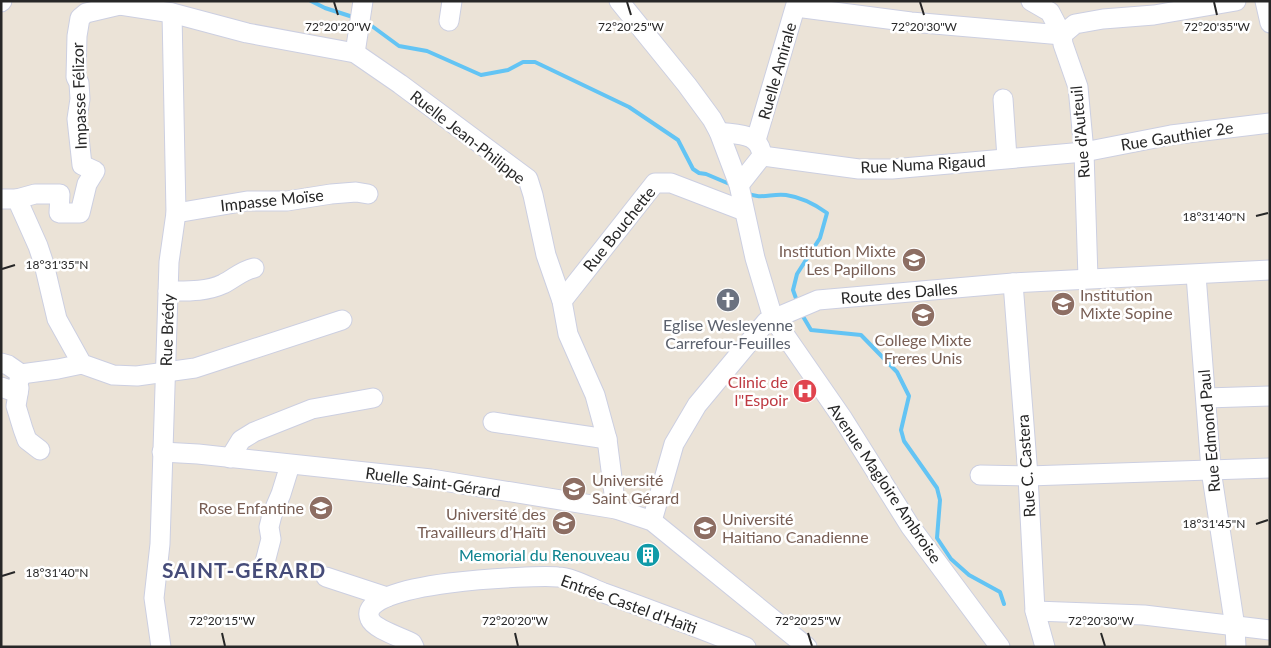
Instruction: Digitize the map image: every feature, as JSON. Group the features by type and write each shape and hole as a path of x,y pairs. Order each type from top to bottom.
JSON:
{"street":[{"path":"449,21 452,1"},
{"name":"Avenue Magloire Ambroise","path":"618,1 686,85 720,132 739,185 763,286 773,318 843,419 910,526 1000,647"},
{"name":"Rue d'Auteuil","path":"1031,1 1050,12 1062,35 1063,44 1078,87 1084,152 1088,278"},
{"path":"796,4 911,22 1062,35 1075,24 1152,8 1236,1"},
{"path":"1265,1 1270,23"},
{"name":"Ruelle Jean-Philippe","path":"120,3 172,13 247,33 355,53 400,84 528,180 546,255 562,300 568,334 595,395 606,439 616,509"},
{"name":"Impasse Félizor","path":"9,199 35,194 60,194 59,213 80,213 87,184 94,171 82,165 77,119 80,99 79,83 76,77 76,36 80,18 86,14 120,3"},
{"name":"Ruelle Amirale","path":"759,148 796,4"},
{"name":"Rue Brédy","path":"161,647 154,598 160,544 169,262 176,213 172,13"},
{"path":"355,53 361,13"},
{"path":"1003,99 1007,158"},
{"name":"Rue Gauthier 2e","path":"1084,152 1170,134 1270,123"},
{"name":"Rue Numa Rigaud","path":"720,132 750,137 759,148 867,169 892,169 1084,152"},
{"path":"739,185 759,148"},
{"name":"Rue Bouchette","path":"562,300 654,183 671,183 744,211"},
{"name":"Impasse Moïse","path":"176,213 246,201 287,201 356,192 368,194"},
{"path":"9,199 44,264 57,319 82,364"},
{"path":"168,291 208,289 223,284 244,270 254,268"},
{"name":"Route des Dalles","path":"652,521 674,444 697,405 766,322 793,309 818,300 1013,283 1270,270"},
{"name":"Rue Edmond Paul","path":"1196,274 1211,470 1235,627 1236,647"},
{"name":"Rue C. Castera","path":"1013,283 1028,476 1034,611 1045,647"},
{"path":"1,363 8,364 21,374 82,364 112,375 137,376 166,373 205,366 342,320"},
{"path":"21,374 18,384 20,388 9,398 27,440 40,450"},
{"path":"1206,398 1270,396"},
{"path":"230,458 242,440 254,432 312,410 373,398"},
{"path":"492,422 606,439"},
{"name":"Ruelle Saint-Gérard","path":"162,452 431,479 616,509 652,521 807,647"},
{"path":"264,566 271,539 269,527 272,515 290,465"},
{"path":"980,474 1028,476 1270,468"},
{"path":"326,577 388,596"},
{"name":"Entrée Castel d'Haïti","path":"414,647 412,643 404,638 375,625 370,619 369,612 375,603 388,596 407,591 466,580 560,577 746,647"},
{"path":"1034,611 1144,615 1270,630"}],"waterway":[{"path":"311,1 325,8 356,18"},
{"path":"365,21 399,46 427,51 481,75 508,70 523,62 535,62 629,107 678,140 693,169 732,185"},
{"path":"747,193 757,196 791,196 808,202 827,213 820,238 797,274 793,290 798,304"},
{"path":"801,313 811,330 861,335 897,372 909,396 901,430 904,441 937,488 940,500 937,538 951,559 969,575 1000,592 1004,604"}],"place":[{"name":"Institution Mixte Les Papillons","path":"914,260"},
{"name":"Eglise Wesleyenne Carrefour-Feuilles","path":"728,300"},
{"name":"Institution Mixte Sopine","path":"1063,304"},
{"name":"College Mixte Freres Unis","path":"923,315"},
{"name":"Clinic de l\"Espoir","path":"805,391"},
{"name":"Université Saint Gérard","path":"574,489"},
{"name":"Rose Enfantine","path":"321,508"},
{"name":"Université des Travailleurs d’Haïti","path":"564,523"},
{"name":"Université Haitiano Canadienne","path":"705,528"},
{"name":"Memorial du Renouveau","path":"648,555"}],"district":[{"name":"SAINT-GÉRARD","path":"244,571"}]}
